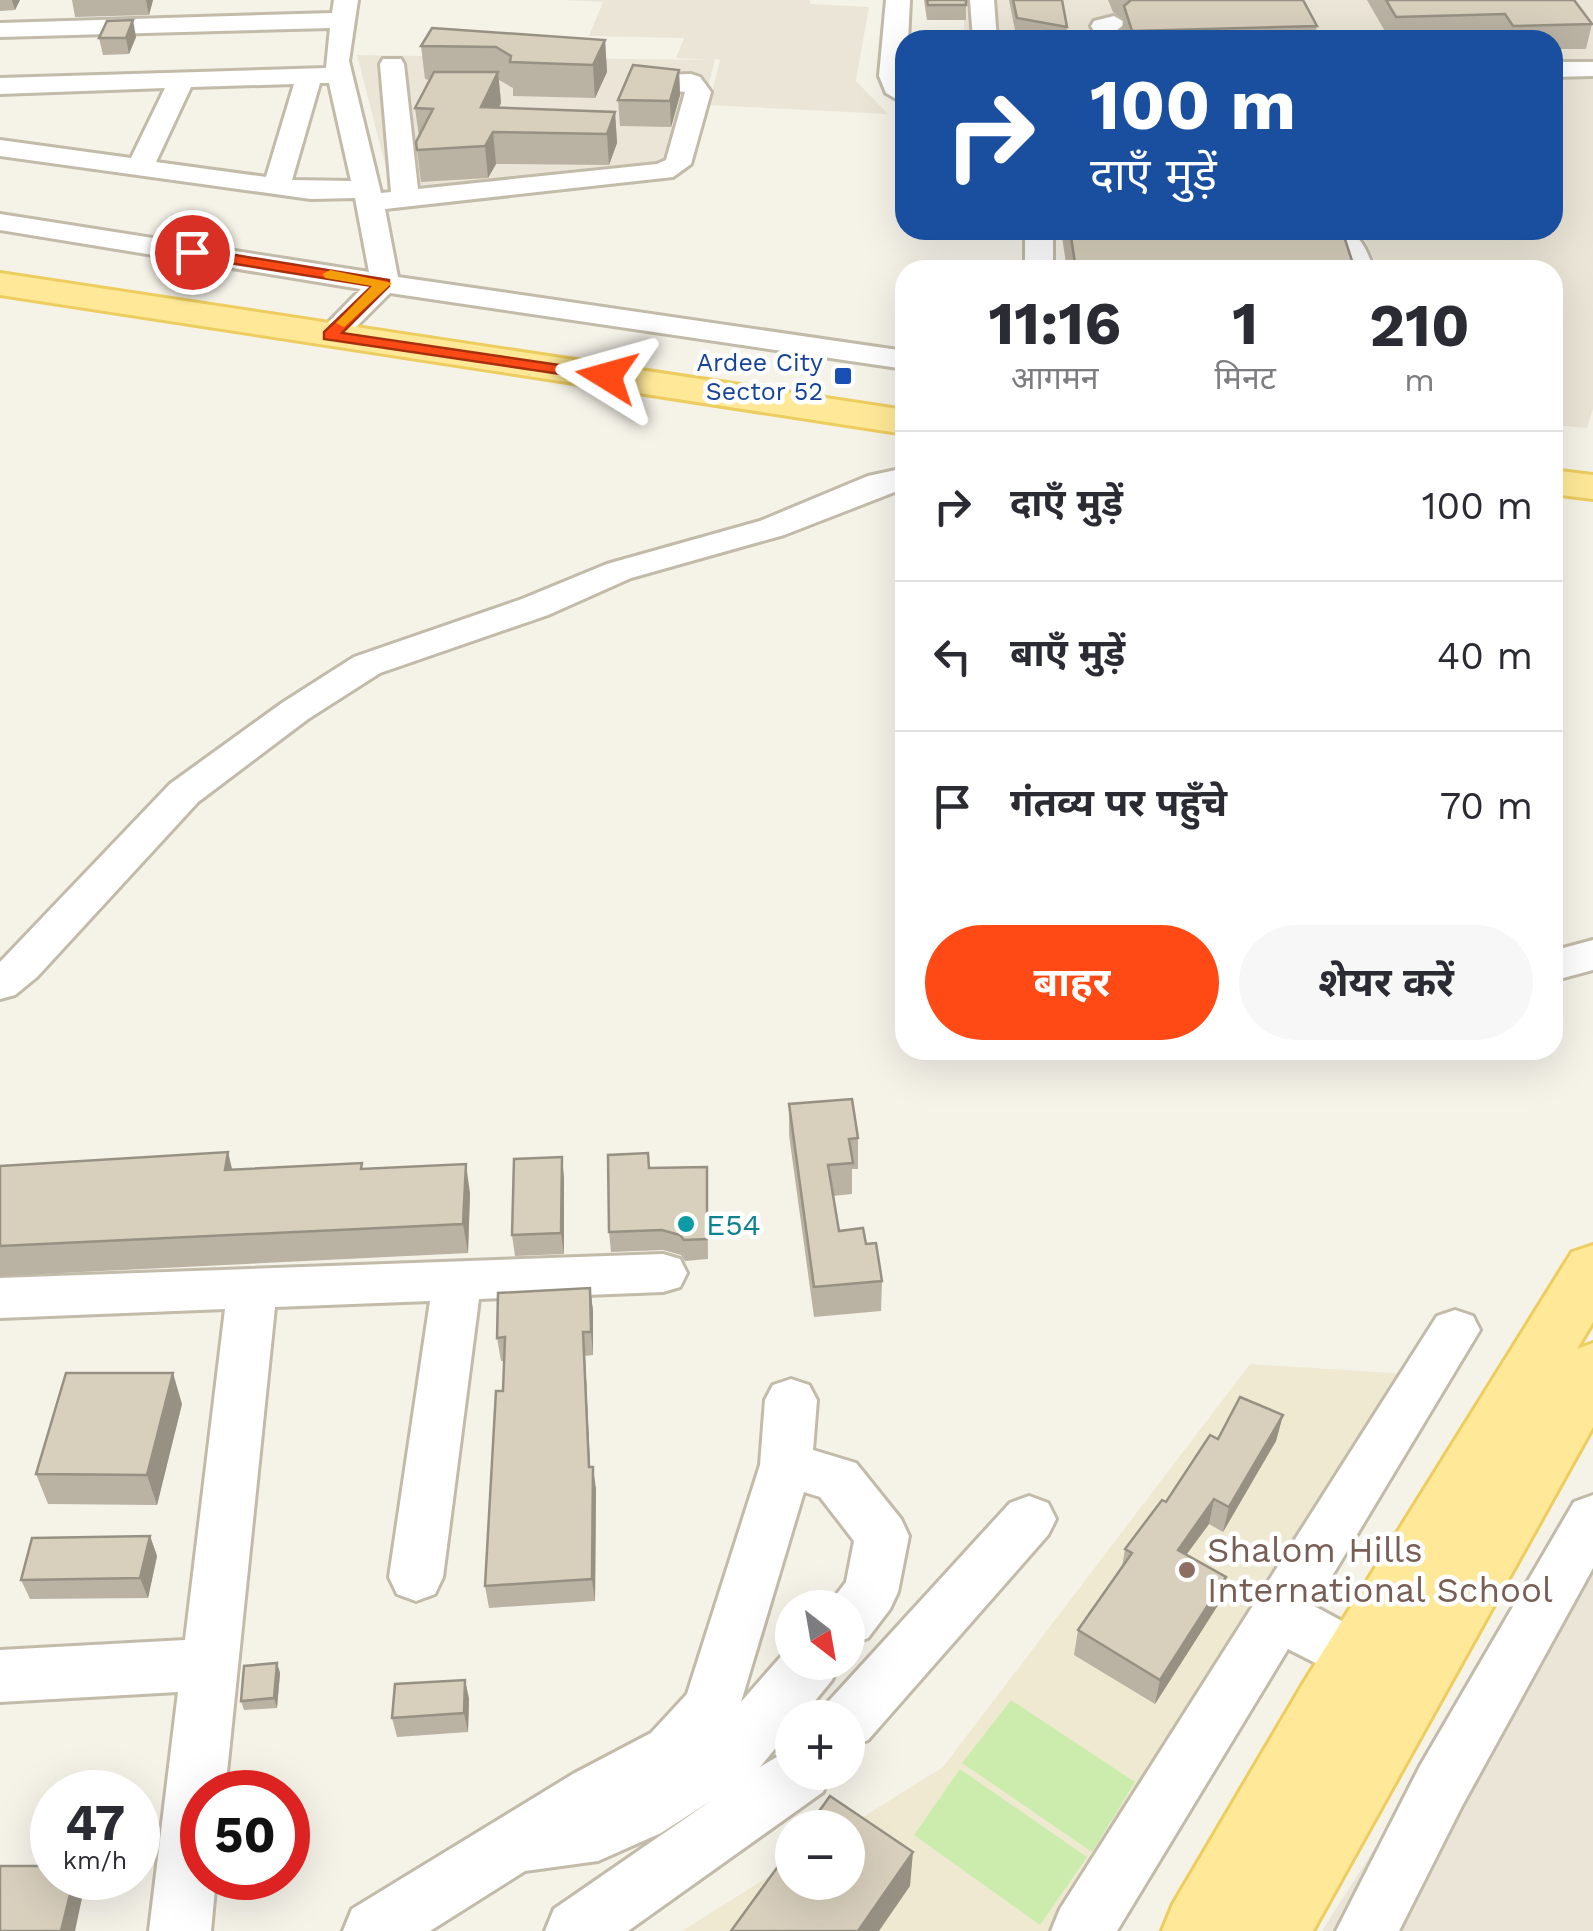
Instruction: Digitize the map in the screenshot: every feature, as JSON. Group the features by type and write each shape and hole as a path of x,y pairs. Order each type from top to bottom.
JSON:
{"main road":[{"path":"0,261 342,325 895,420"},
{"path":"0,284 895,395"},
{"path":"1563,483 1593,487"},
{"path":"1563,511 1593,514"},
{"path":"1200,1931 1357,1658 1593,1268"},
{"path":"1272,1931 1593,1369"}],"street":[{"path":"195,24 205,0"},
{"path":"898,0 898,30"},
{"path":"982,0 984,30"},
{"path":"0,30 195,24 344,10 339,75 382,254 384,283 342,325"},
{"path":"1563,70 1593,69"},
{"path":"0,86 339,75"},
{"path":"277,186 308,76"},
{"path":"140,168 181,81"},
{"path":"401,81 404,198"},
{"path":"0,148 311,191 404,198 663,171 678,164 696,86 691,82 641,81"},
{"path":"0,222 771,344 895,359"},
{"path":"1343,240 1351,245 1356,260"},
{"path":"0,984 22,966 184,792 367,665 535,607 619,571 772,528 895,480"},
{"path":"1563,963 1593,954"},
{"path":"0,1298 663,1273"},
{"path":"416,1578 457,1281"},
{"path":"180,1931 252,1288"},
{"path":"1082,1931 1455,1330"},
{"path":"374,1931 594,1794 671,1752 711,1709 786,1465 791,1400"},
{"path":"786,1465 838,1479 882,1536 871,1592 865,1599"},
{"path":"1366,1931 1441,1786 1593,1518"},
{"path":"865,1702 1029,1519"},
{"path":"1278,1615 1357,1658"},
{"path":"0,1676 210,1664"},
{"path":"512,1845 598,1832 640,1813 735,1754 797,1680"},
{"path":"576,1931 776,1790"}],"shaded area":[{"path":"562,0 810,0 810,4 869,7 856,81 888,114 709,105 720,60 715,59 687,172 395,203 357,55 706,60 676,58 684,38 589,36 603,2"},
{"path":"964,0 1593,0 1593,409 1587,428 1563,426 1563,260 1375,260 1365,240 1563,240 1563,30 964,30"},
{"name":"Shalom Hills International School","path":"1250,1364 1407,1374 1050,1931 682,1931 775,1873 775,1900 865,1900 865,1816 943,1767"},
{"path":"1593,1506 1593,1931 1322,1931"}],"green space":[{"path":"1011,1700 1135,1782 1092,1852 962,1763"},
{"path":"960,1769 1087,1857 1040,1925 914,1835"}],"building":[{"path":"927,0 966,0 966,5 928,5"},
{"path":"1013,0 1062,0 1067,27 1017,18"},
{"path":"1131,0 1303,0 1317,26 1132,30 1124,6"},
{"path":"1386,0 1574,0 1592,24 1513,26 1505,14 1396,17"},
{"path":"133,20 126,38 99,38 107,21"},
{"path":"432,28 605,40 593,65 510,62 511,56 496,47 421,46"},
{"path":"633,65 679,70 670,101 618,100"},
{"path":"434,72 498,72 481,107 615,112 607,134 493,132 485,146 417,150 416,142 433,109 415,108"},
{"path":"1072,240 1345,240 1352,260 1074,260"},
{"path":"852,1099 858,1138 849,1139 853,1163 828,1165 839,1231 863,1228 866,1244 876,1243 882,1281 814,1287 789,1104"},
{"path":"228,1152 225,1170 362,1163 361,1169 466,1164 463,1224 0,1246 0,1166"},
{"path":"648,1153 649,1168 707,1167 707,1239 684,1240 662,1230 609,1232 608,1155"},
{"path":"562,1157 561,1233 512,1235 514,1159"},
{"path":"590,1288 591,1332 583,1332 589,1467 593,1467 592,1579 485,1586 496,1391 503,1391 505,1337 497,1338 498,1293"},
{"path":"66,1373 173,1373 147,1475 36,1474"},
{"path":"1240,1397 1283,1415 1229,1507 1214,1499 1178,1550 1226,1577 1160,1680 1078,1630 1132,1553 1125,1549 1162,1500 1166,1502 1210,1435 1218,1439"},
{"path":"150,1536 140,1578 21,1580 32,1538"},
{"path":"277,1663 274,1698 241,1701 244,1666"},
{"path":"465,1680 464,1713 392,1718 395,1684"},
{"path":"830,1796 851,1810 820,1810"},
{"path":"865,1820 913,1852 858,1931 731,1931 775,1870 775,1900 865,1900"},
{"path":"0,1866 30,1866 30,1900 69,1900 61,1931 0,1931"}],"slow traffic":[{"path":"330,274 384,283 344,323"}],"place":[{"name":"Ardee City Sector 52","path":"843,376"},
{"name":"E54","path":"686,1224"},
{"name":"Shalom Hills International School","path":"1187,1570"}],"route":[{"path":"192,252 384,283 330,336 607,376"}]}
